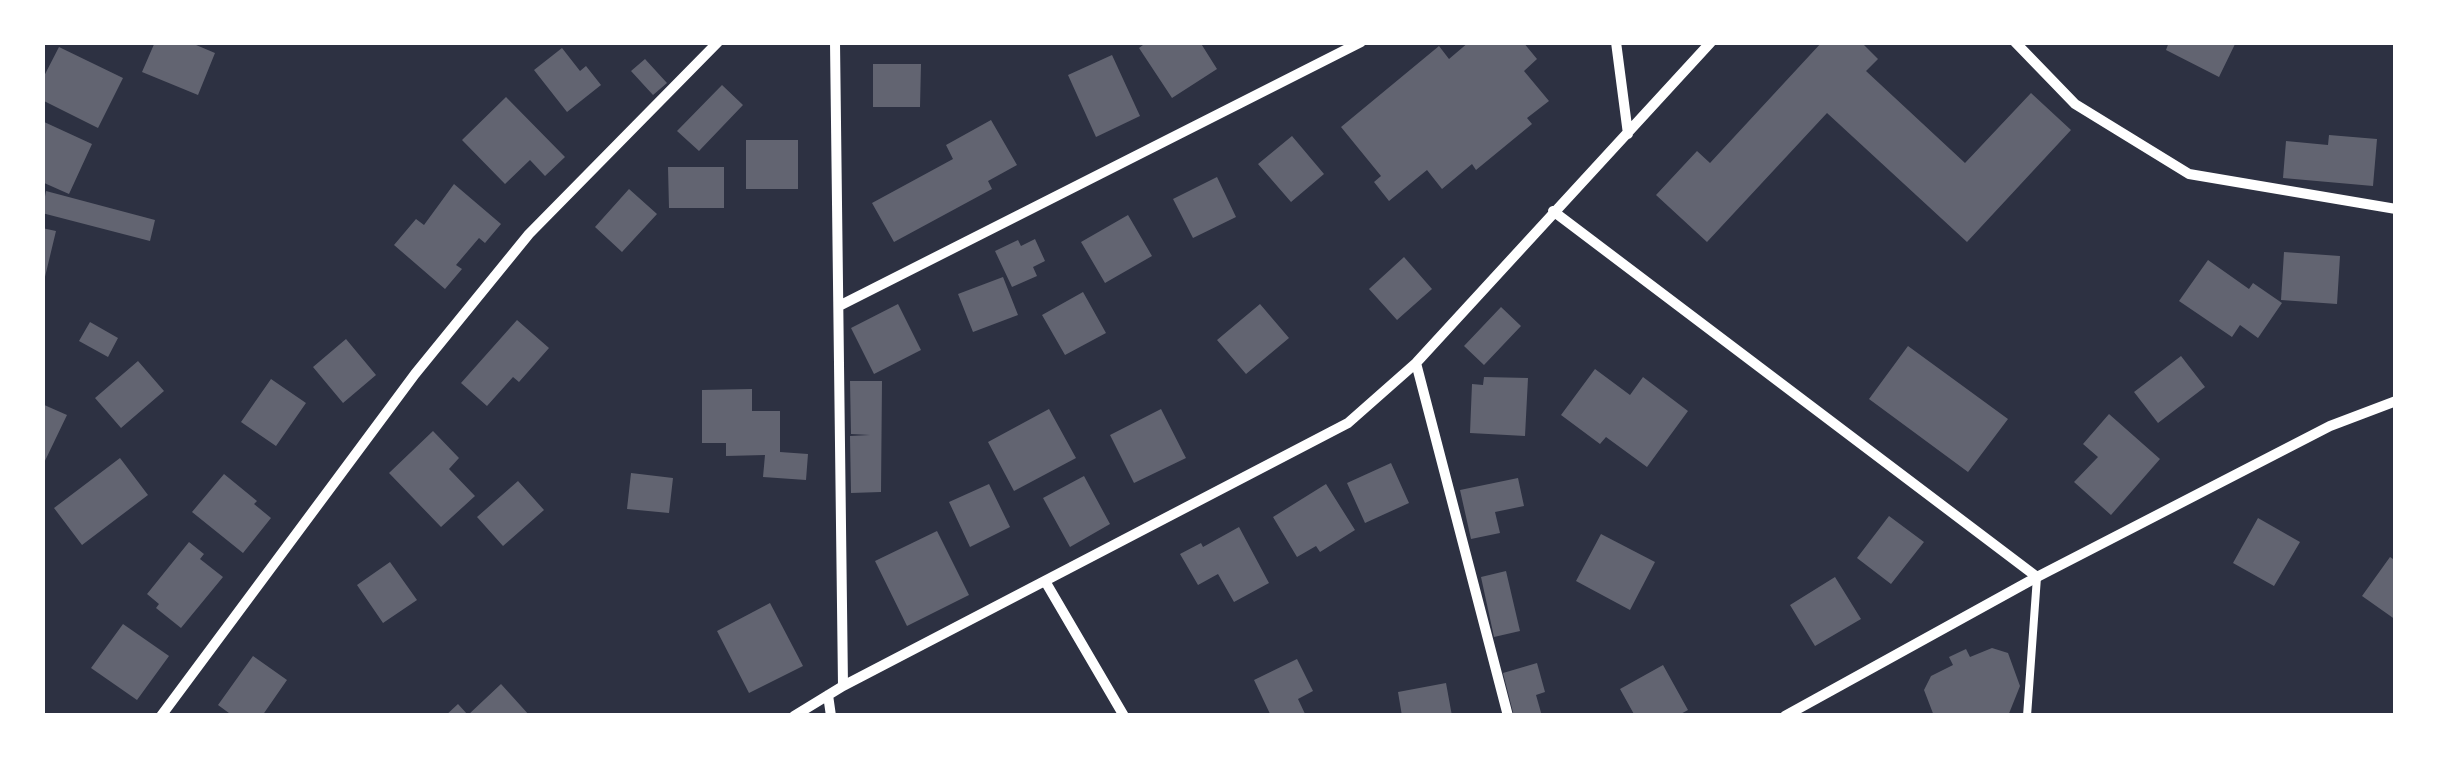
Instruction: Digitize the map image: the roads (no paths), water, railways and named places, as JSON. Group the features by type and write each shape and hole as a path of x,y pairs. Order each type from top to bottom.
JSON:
{"street":[{"path":"161,716 415,374 529,234 718,42"},
{"path":"835,42 843,686"},
{"path":"839,306 1361,42"},
{"path":"1616,42 1628,134"},
{"path":"794,716 843,686 1348,423 1416,363 1711,42"},
{"path":"2015,42 2076,104 2189,174 2396,209"},
{"path":"1553,211 2036,577"},
{"path":"1416,363 1508,716"},
{"path":"1785,716 2036,577 2330,426 2396,401"},
{"path":"1045,581 1124,716"},
{"path":"828,695 831,716"}],"lane":[{"path":"2027,716 2036,577"}]}
